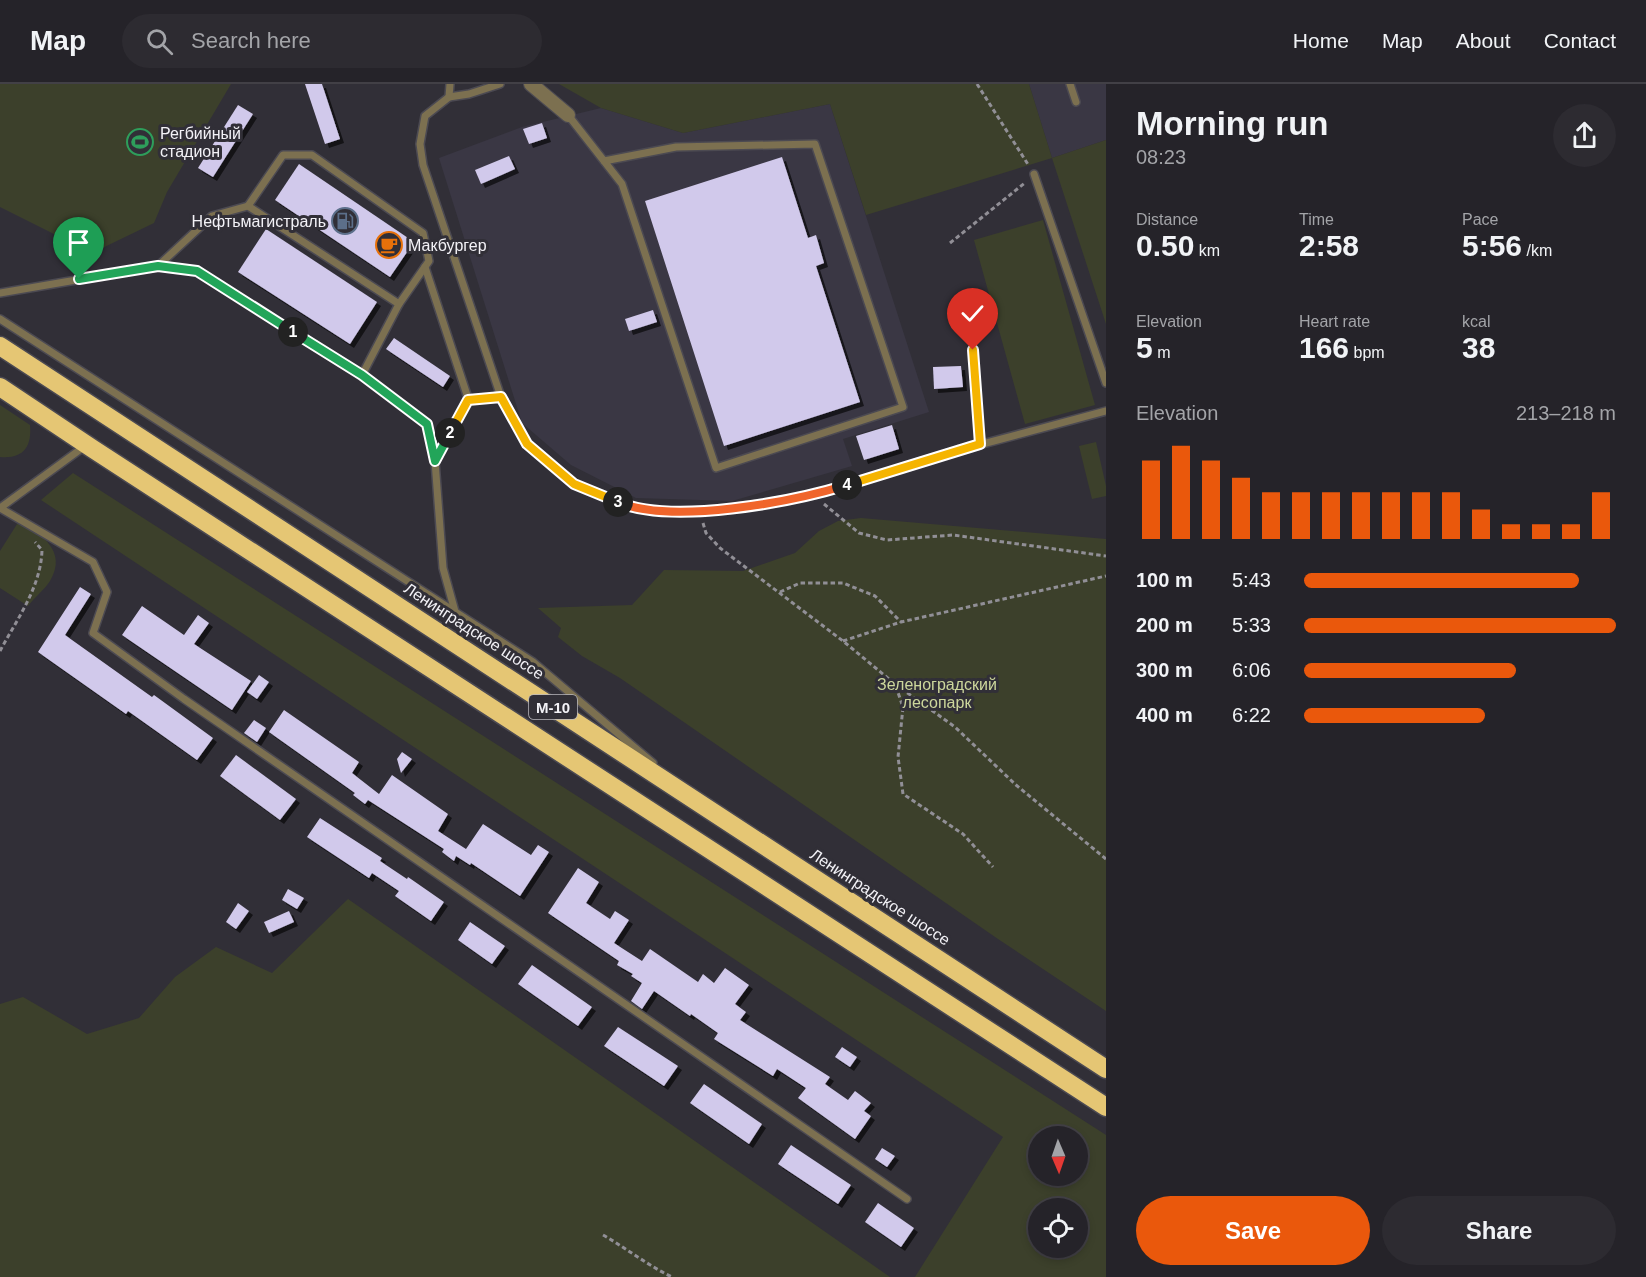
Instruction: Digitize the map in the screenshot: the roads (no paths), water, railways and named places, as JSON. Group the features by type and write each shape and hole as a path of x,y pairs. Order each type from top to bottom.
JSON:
{"highway":[{"name":"Ленинградское шоссе","path":"0,346 1106,1069"},
{"name":"М-10","path":"0,387 1106,1107"}],"street":[{"path":"531,84 568,115"}],"lane":[{"path":"449,97 450,84"},
{"path":"500,84 469,94 449,97 425,116 420,144 423,165 501,397 527,444 574,484 632,508 700,513 814,495 980,444 1106,411"},
{"path":"1070,84 1076,102"},
{"path":"568,115 604,161 622,184 716,468 903,407 815,144 676,147 604,161"},
{"path":"158,266 212,216 248,206 283,155 312,155 423,232 429,261 399,304 362,375"},
{"path":"1034,174 1106,383"},
{"path":"248,206 399,304"},
{"path":"0,292 158,266 197,271 362,375 427,424 435,461 443,568 456,615"},
{"path":"425,267 468,400 435,461"},
{"path":"0,319 456,615 533,662 699,802"},
{"path":"973,350 980,444"},
{"path":"86,445 0,508 93,562 107,592 93,633 184,699 907,1199"}],"place":[{"name":"Регбийный стадион","path":"140,142"},
{"name":"Нефтьмагистраль","path":"345,221"},
{"name":"Макбургер","path":"389,245"}],"park label":[{"name":"Зеленоградский лесопарк","path":"937,693"}]}
